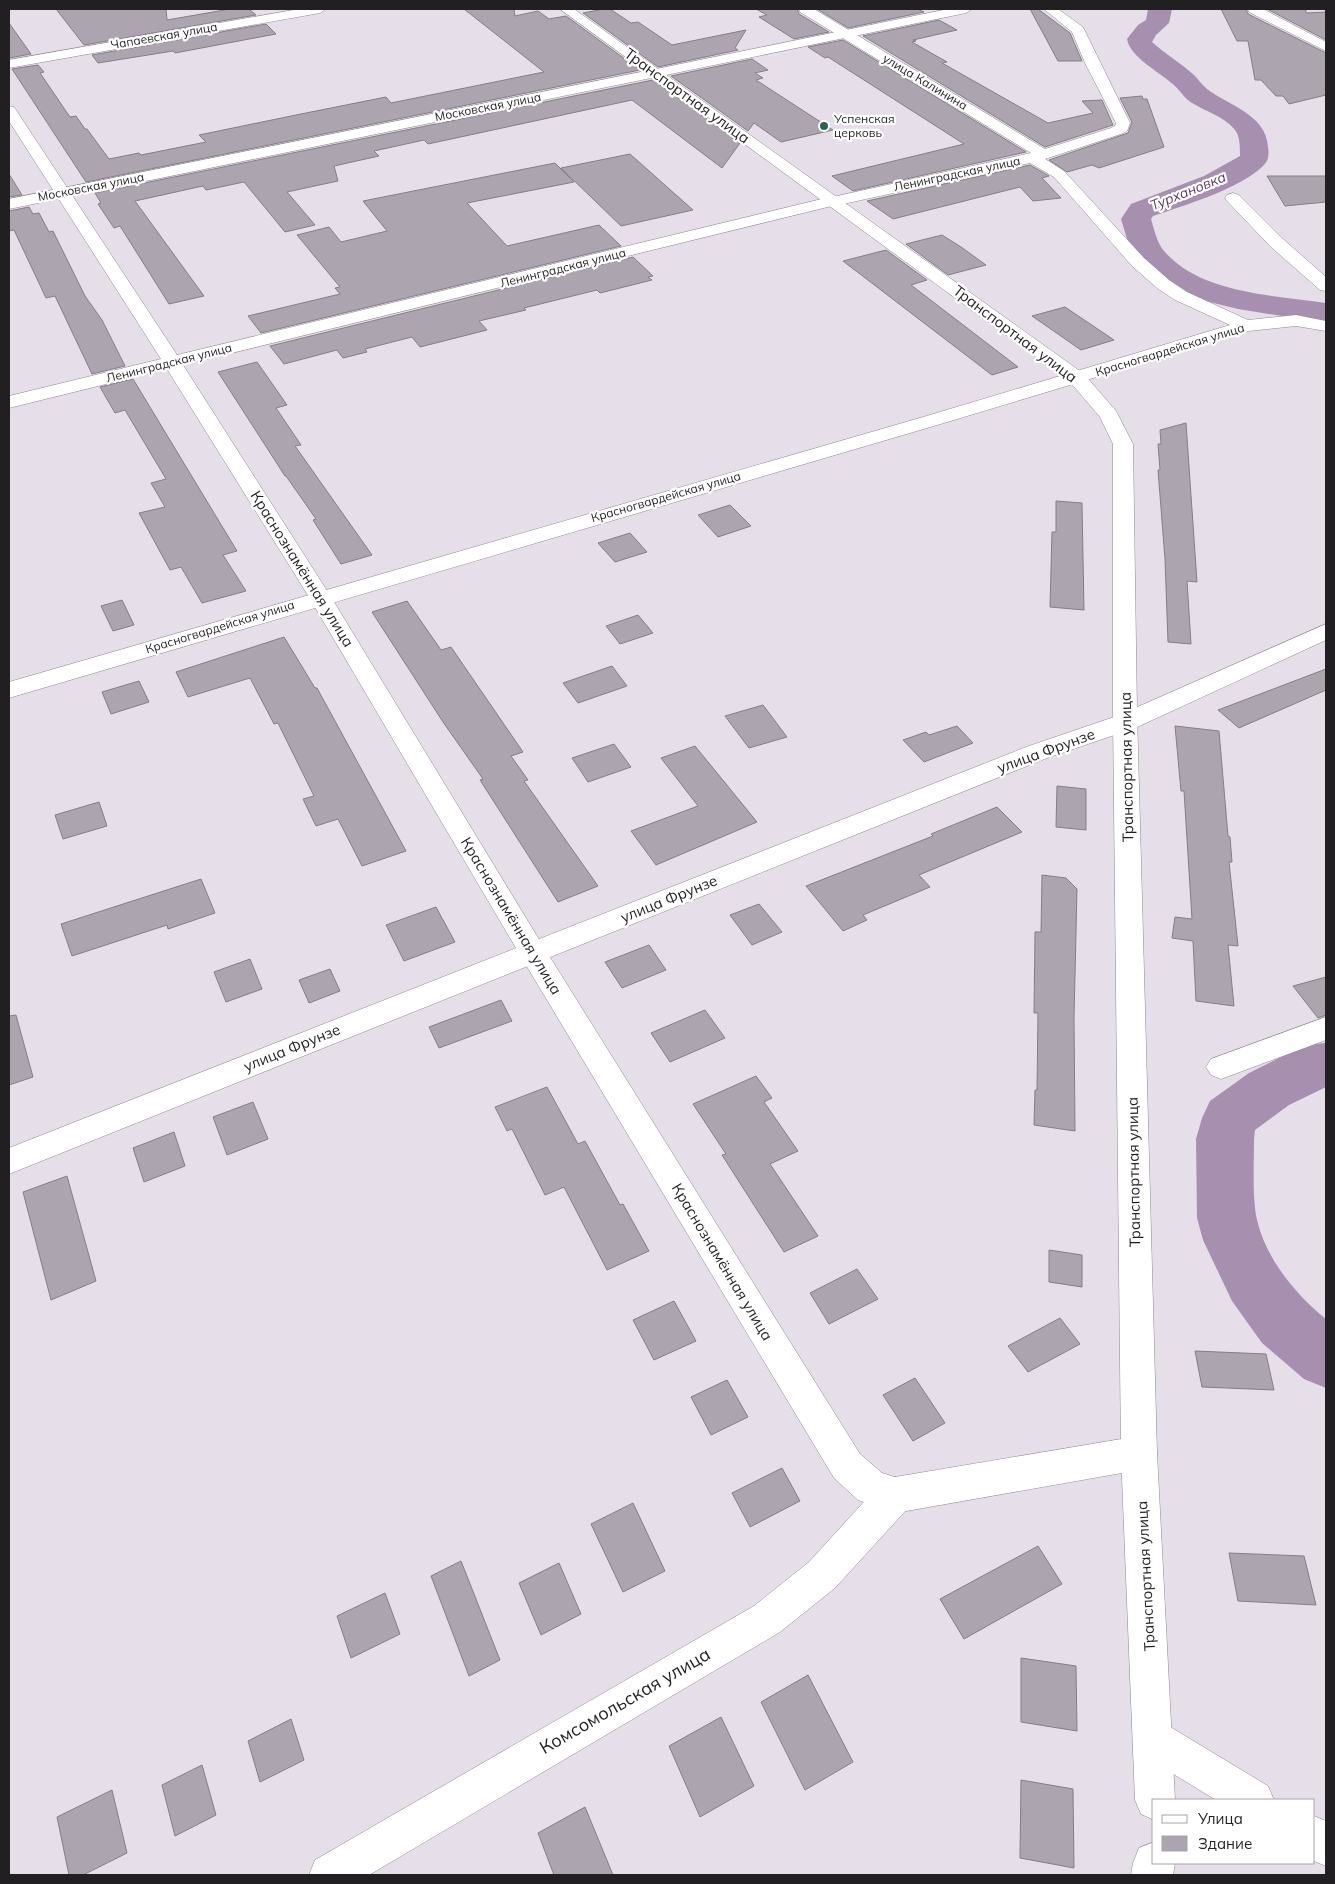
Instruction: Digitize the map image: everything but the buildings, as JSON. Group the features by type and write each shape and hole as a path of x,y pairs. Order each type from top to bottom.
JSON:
{"street":[{"name":"Чапаевская улица","path":"9,64 278,12 320,9"},
{"name":"Транспортная улица","path":"566,9 1077,378 1110,415 1123,444 1126,722 1140,1453 1155,1799"},
{"name":"улица Калинина","path":"805,9 1038,156 1059,174 1138,262 1163,284 1181,296 1246,326"},
{"name":"Московская улица","path":"9,204 966,9"},
{"name":"Ленинградская улица","path":"9,402 834,201 1038,156 1122,128 1123,123 1092,63 1078,30 1050,9"},
{"path":"1254,9 1326,47"},
{"name":"Краснознамённая улица","path":"9,110 173,363 320,597 533,953 847,1466 871,1487 895,1495 1140,1453"},
{"path":"1233,198 1276,243 1326,286"},
{"name":"Красногвардейская улица","path":"9,690 320,597 1077,378 1246,326 1272,321 1322,318"},
{"name":"улица Фрунзе","path":"9,1161 1038,752 1126,722 1326,631"},
{"path":"1222,1067 1326,1028"},
{"name":"Комсомольская улица","path":"330,1875 519,1762 767,1619 822,1575 895,1495"},
{"path":"1153,1738 1252,1799"},
{"path":"1315,1838 1326,1845"}],"waterway":[{"name":"Турхановка","path":"1160,9 1157,23 1139,39 1140,44 1185,81 1198,95 1229,113 1246,126 1251,134 1254,145 1254,159 1228,176 1142,210 1136,219 1142,239 1151,256 1173,274 1200,290 1238,299 1326,313"},
{"name":"Турхановка","path":"1326,1065 1314,1066 1269,1089 1230,1118 1225,1139 1227,1218 1233,1240 1254,1282 1284,1323 1326,1358"}],"place":[{"name":"Успенская церковь","path":"824,126"}]}
